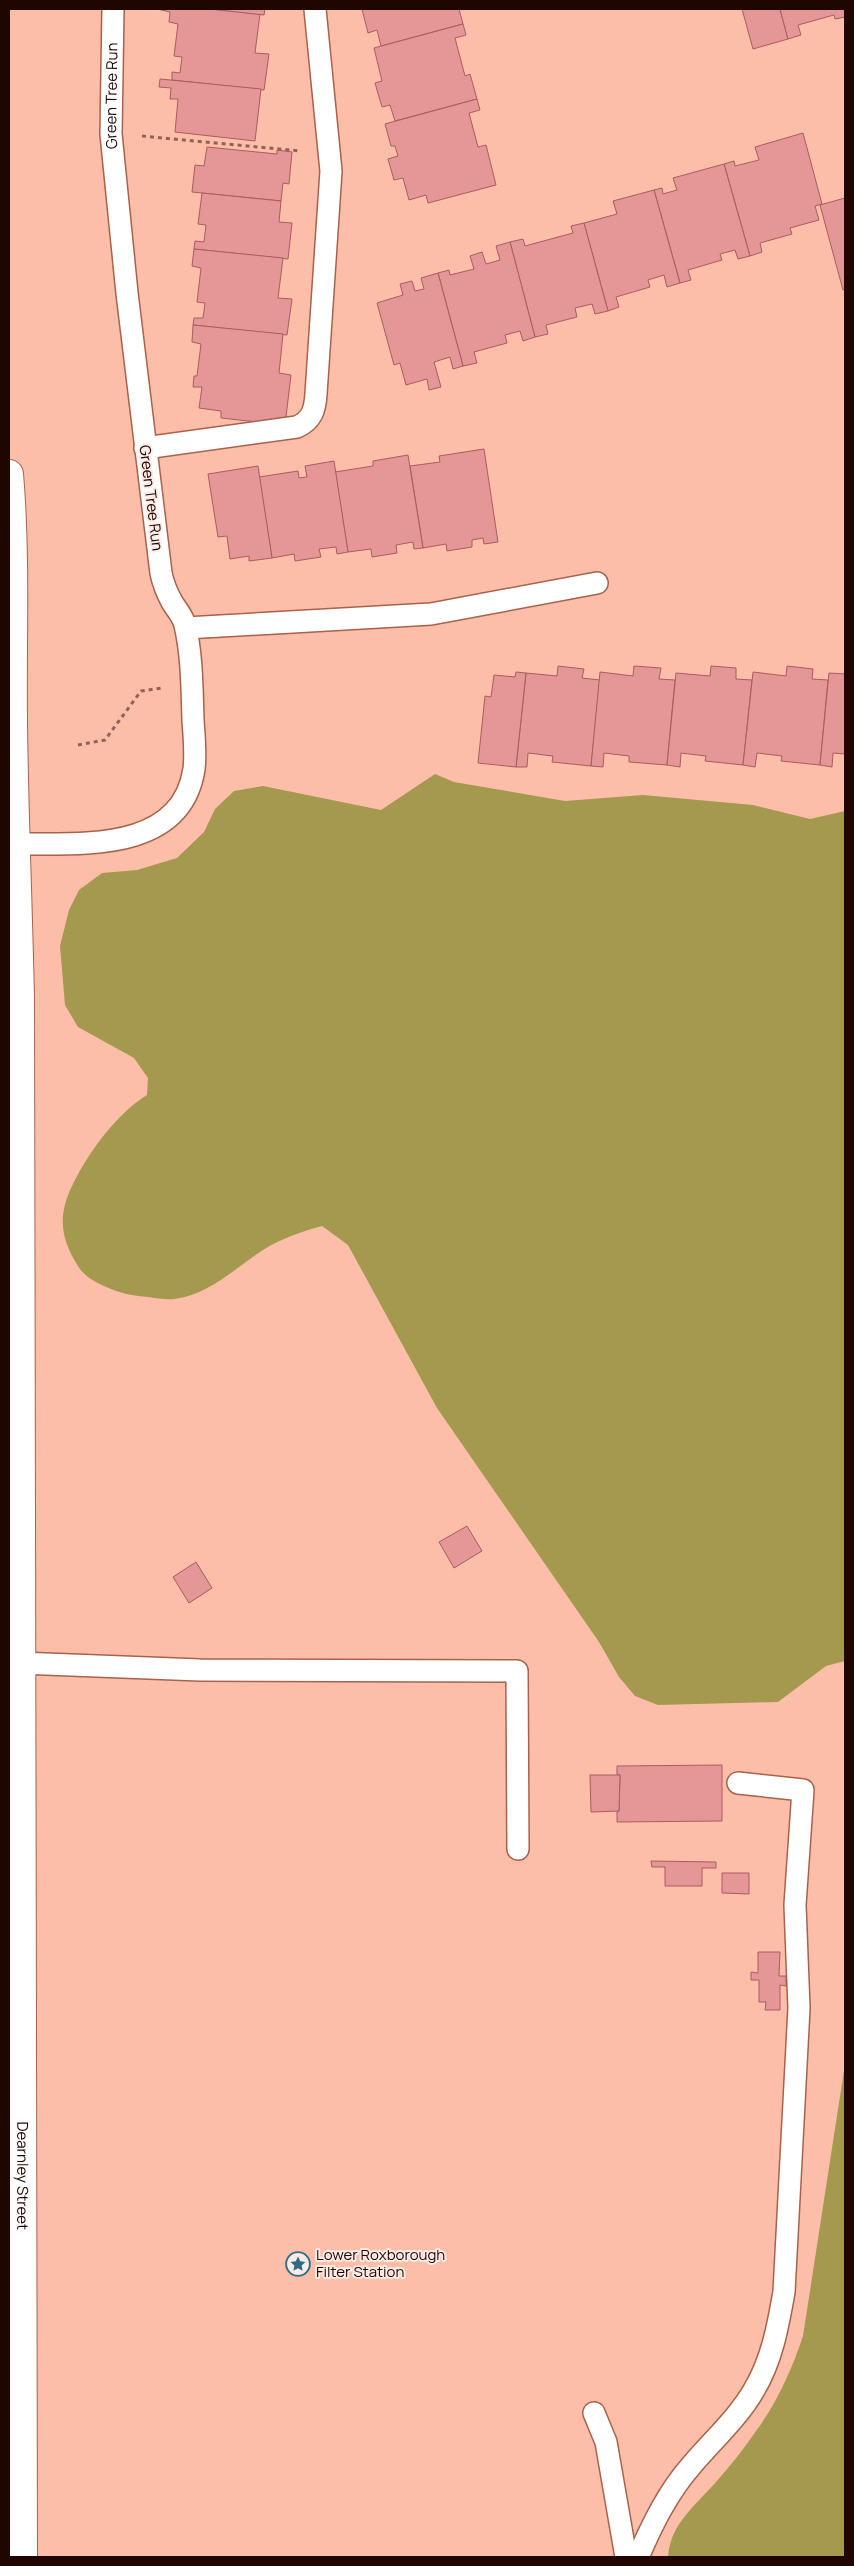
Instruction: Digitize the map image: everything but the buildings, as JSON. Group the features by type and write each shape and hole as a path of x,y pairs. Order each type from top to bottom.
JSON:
{"street":[{"name":"Dearnley Street","path":"9,474 13,548 12,844 20,1037 20,1663 14,1713 22,2557"}],"lane":[{"name":"Green Tree Run","path":"12,844 122,840 159,825 183,798 190,782 194,762 192,685 186,628 183,618 167,593 161,573 145,448 111,134 113,9"},
{"path":"145,448 297,427 311,417 316,394 331,155 315,9"},
{"path":"186,628 431,614 597,583"},
{"path":"20,1663 200,1670 517,1670 518,1848"},
{"path":"638,2557 646,2538 675,2486 737,2414 754,2390 766,2366 776,2334 784,2292 799,2013 795,1905 802,1790 738,1783"},
{"path":"594,2413 606,2442 626,2557"}],"path":[{"path":"111,134 331,155"},
{"path":"78,745 105,740 141,691 170,687"}],"shaded area":[{"path":"435,774 454,782 565,801 643,795 753,805 810,819 845,811 845,1661 826,1666 778,1702 658,1705 635,1696 619,1677 599,1642 437,1408 348,1245 322,1226 277,1242 221,1280 199,1292 171,1299 129,1295 97,1283 81,1270 69,1250 64,1233 63,1216 64,1207 73,1184 100,1140 123,1114 147,1095 148,1078 134,1058 78,1027 65,1005 60,946 69,910 79,890 102,873 137,870 177,858 204,832 215,809 234,791 263,786 381,810"},
{"path":"845,2064 845,2557 668,2557 674,2535 685,2516 737,2457 771,2409 799,2348 803,2336"}],"place":[{"name":"Lower Roxborough Filter Station","path":"298,2264"}]}
